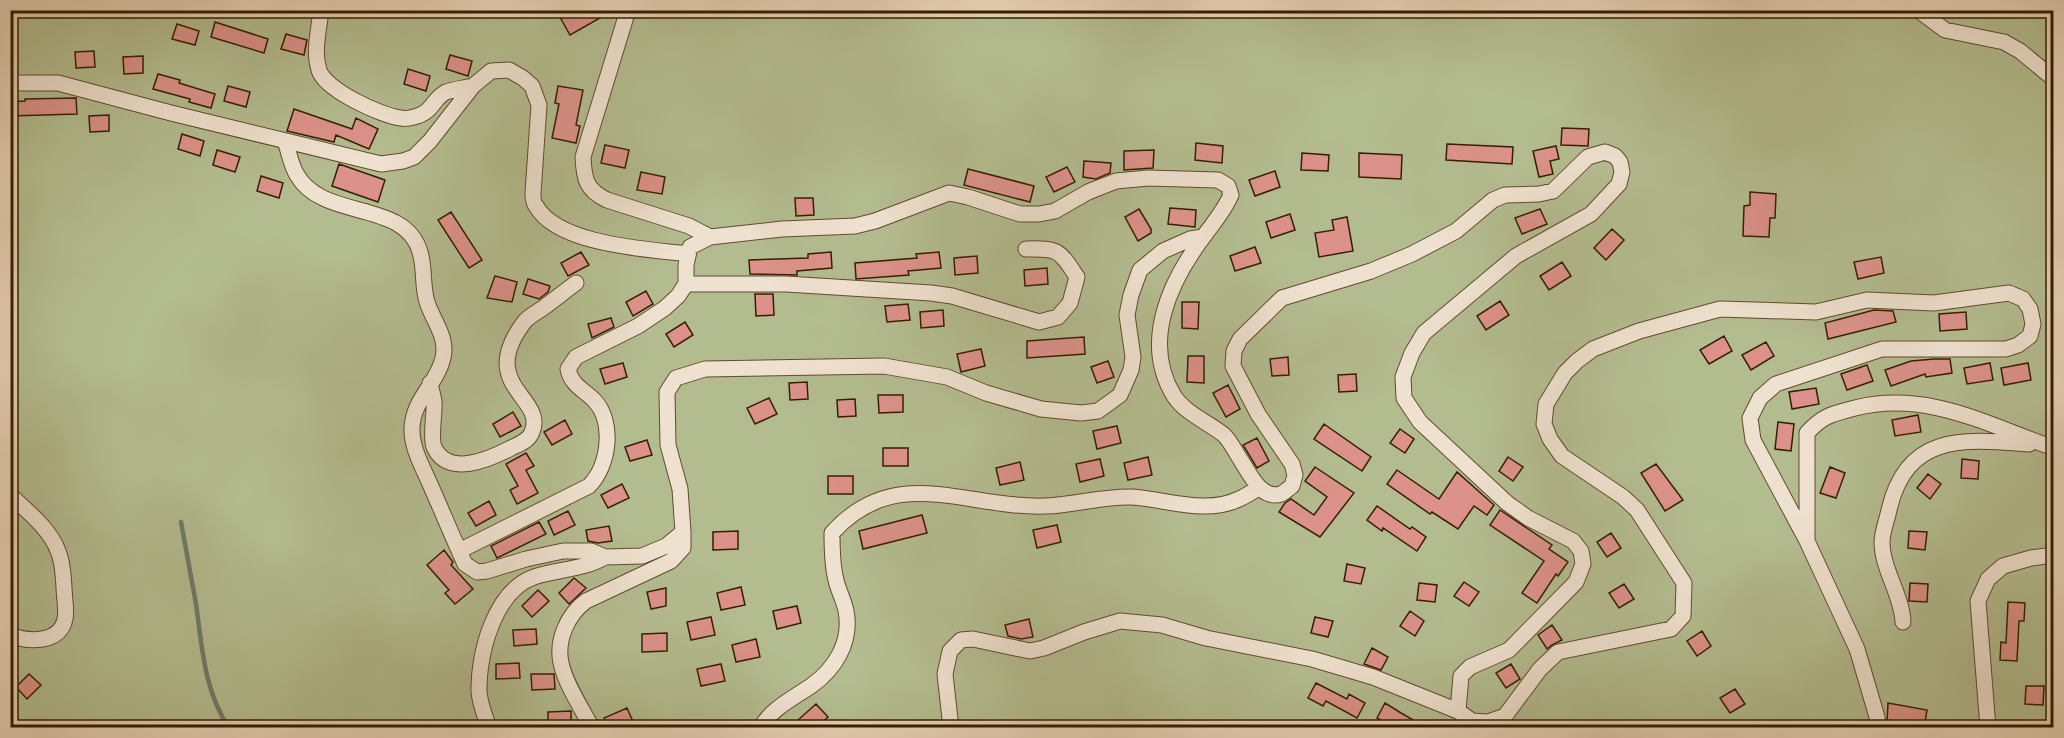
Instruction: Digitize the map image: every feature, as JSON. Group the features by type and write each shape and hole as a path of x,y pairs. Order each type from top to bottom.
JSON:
{"street":[{"path":"321,10 316,54 319,74 330,86 349,97 402,119 429,112 445,93 473,86"},
{"path":"628,10 583,157 588,185 594,194 607,200 689,226 711,237"},
{"path":"1921,12 1945,30 2004,42 2020,51 2054,79"},
{"path":"10,83 58,83 381,164 414,157 430,141 473,86 491,71 509,70 532,86 539,105 533,193 535,205 547,219 578,236 597,241 688,254"},
{"path":"285,141 297,176 320,196 399,224 411,234 420,252 426,301 444,341 443,358 419,400 412,430 418,455 465,564 477,572 487,571 563,551 591,551 605,557 642,556 666,546 683,532"},
{"path":"459,551 589,486 597,479 607,456 606,427 600,409 594,401 579,390 569,376 568,369 572,362 584,353 638,326 678,296 686,284 690,247 711,237 782,229 855,226 875,222 949,193 1020,214 1039,214 1055,211 1088,192 1116,181 1170,178 1218,180 1228,186 1231,195 1224,211 1180,271 1167,297 1159,352 1175,397 1185,409 1225,436 1259,488 1270,493 1281,494 1292,486 1295,475 1292,464 1258,414 1233,366 1234,351 1240,339 1281,298 1371,271 1412,254 1456,231 1493,200 1505,195 1539,194 1553,191 1588,157 1605,152 1615,156 1620,162 1622,172 1619,184 1591,214 1516,256 1424,333 1412,353 1403,377 1404,398 1420,422 1507,503 1528,518 1572,541 1581,551 1583,564 1576,582 1509,650 1470,667 1461,675 1458,711"},
{"path":"592,728 564,674 560,663 560,645 567,623 575,609 586,601 671,561 683,548 680,489 667,435 666,392 676,378 705,369 884,366 947,377 986,393 1041,409 1081,413 1098,411 1120,395 1131,370 1133,357 1127,315 1140,270 1163,251 1190,239 1203,237"},
{"path":"686,284 786,284 931,293 952,296 1039,322 1058,317 1070,303 1077,276 1062,255 1049,248 1026,249"},
{"path":"430,383 434,401 433,446 442,458 458,464 474,464 489,460 523,442 530,437 534,429 534,417 509,379 506,364 512,341 527,319 576,283"},
{"path":"951,728 945,674 950,651 960,640 973,639 1030,651 1120,621 1162,625 1206,638 1312,659 1372,677 1458,711 1472,721 1488,723 1505,716 1540,669 1558,652 1671,629 1683,616 1684,583 1637,510 1623,497 1562,456 1550,439 1544,424 1546,404 1565,373 1593,349 1639,331 1720,309 1816,312 1867,300 1934,303 2009,293 2023,299 2030,309 2033,324 2030,336 2018,345 2006,349 1882,349 1776,384 1760,398 1750,418 1753,440 1807,541 1857,649 1878,717 1878,728"},
{"path":"1807,541 1807,433 1827,415 1889,402 1947,409 1977,418 2051,447"},
{"path":"1903,622 1882,541 1895,488 1904,472 1920,456 1947,443 1977,440 2051,447"},
{"path":"761,728 763,722 777,710 822,679 837,663 845,642 847,622 846,610 836,579 832,533 845,519 868,504 891,496 930,494 958,495 1009,505 1047,506 1089,499 1131,497 1207,507 1238,500 1259,488"},
{"path":"10,495 47,532 58,550 62,565 65,607 65,621 57,633 45,640 20,639 10,635"},
{"path":"1988,728 1978,601 1988,579 2003,566 2031,558 2054,555"},
{"path":"489,728 479,693 480,675 487,636 500,608 516,588 532,577 593,564 605,557"}],"green space":[{"path":"11,11 2053,11 2053,727 11,727"}],"building":[{"path":"556,10 614,10 570,35"},
{"path":"215,22 268,39 264,53 211,37"},
{"path":"177,24 199,31 195,45 172,39"},
{"path":"286,34 307,40 304,55 281,49"},
{"path":"94,51 95,67 76,68 75,52"},
{"path":"450,55 472,61 468,76 446,69"},
{"path":"143,56 143,73 124,74 123,57"},
{"path":"408,69 430,76 426,91 404,84"},
{"path":"158,74 215,94 211,108 189,102 190,99 153,89"},
{"path":"228,86 250,92 246,107 224,101"},
{"path":"558,86 583,90 576,125 580,126 576,143 552,138 559,104 555,103"},
{"path":"76,98 77,114 10,116 10,102 25,101 25,99"},
{"path":"294,109 352,129 356,118 378,129 369,149 336,135 334,142 287,131"},
{"path":"109,115 109,131 90,132 89,116"},
{"path":"1562,128 1589,129 1588,146 1561,145"},
{"path":"182,134 204,141 200,156 178,149"},
{"path":"1196,143 1223,146 1222,163 1195,160"},
{"path":"1447,144 1513,147 1512,164 1446,160"},
{"path":"605,145 629,150 625,168 601,163"},
{"path":"1556,146 1559,159 1550,161 1553,174 1539,177 1533,151"},
{"path":"217,150 240,157 235,172 213,165"},
{"path":"1154,150 1153,168 1124,170 1124,151"},
{"path":"1302,153 1329,155 1328,171 1301,170"},
{"path":"1359,153 1402,155 1401,179 1359,177"},
{"path":"1084,161 1111,163 1110,173 1096,179 1083,177"},
{"path":"339,164 385,180 378,202 332,186"},
{"path":"1067,167 1075,182 1054,192 1046,177"},
{"path":"968,169 1034,186 1030,202 964,185"},
{"path":"1275,171 1280,187 1255,196 1249,180"},
{"path":"641,172 665,177 662,194 637,190"},
{"path":"261,176 283,183 279,198 257,191"},
{"path":"1750,192 1776,194 1775,218 1770,218 1769,237 1743,236 1744,206 1750,205"},
{"path":"795,198 813,198 814,215 796,216"},
{"path":"1170,208 1196,210 1195,227 1168,224"},
{"path":"1139,209 1151,233 1138,241 1125,217"},
{"path":"1540,209 1547,224 1522,234 1515,218"},
{"path":"451,212 482,260 469,268 438,220"},
{"path":"1290,214 1295,230 1271,238 1266,222"},
{"path":"1347,217 1353,251 1319,257 1315,233 1334,230 1332,220"},
{"path":"1612,229 1624,240 1606,260 1594,248"},
{"path":"1255,247 1261,263 1235,271 1230,256"},
{"path":"581,252 589,265 568,276 561,263"},
{"path":"831,252 832,268 797,271 797,275 750,274 749,260 808,258 808,254"},
{"path":"939,252 941,268 908,271 909,275 856,279 855,263 917,258 916,254"},
{"path":"977,256 978,273 955,275 954,258"},
{"path":"1881,257 1884,273 1858,279 1854,262"},
{"path":"1562,262 1571,276 1549,290 1540,276"},
{"path":"1047,268 1048,284 1025,286 1024,270"},
{"path":"495,276 517,282 512,302 487,298"},
{"path":"528,279 550,286 548,292 539,299 523,294"},
{"path":"646,291 653,304 633,316 626,302"},
{"path":"755,294 773,294 774,315 756,316"},
{"path":"1500,301 1509,315 1486,330 1477,316"},
{"path":"1182,302 1199,302 1198,329 1182,328"},
{"path":"908,304 910,320 887,322 885,306"},
{"path":"943,310 944,326 921,328 920,312"},
{"path":"1874,310 1893,311 1896,322 1828,339 1825,323"},
{"path":"1966,312 1967,329 1940,331 1939,314"},
{"path":"611,318 614,327 592,338 588,324"},
{"path":"685,322 693,335 674,347 666,334"},
{"path":"1724,336 1732,351 1709,364 1700,350"},
{"path":"1084,337 1085,354 1027,358 1027,341"},
{"path":"1766,342 1774,356 1751,370 1742,355"},
{"path":"981,349 985,366 961,372 957,354"},
{"path":"1188,356 1204,356 1204,383 1187,382"},
{"path":"1288,357 1289,375 1272,376 1270,359"},
{"path":"1950,359 1952,373 1926,377 1925,374 1891,386 1885,370 1911,361"},
{"path":"1108,361 1114,377 1097,383 1091,367"},
{"path":"623,363 627,377 605,384 600,369"},
{"path":"1990,363 1993,380 1967,384 1964,368"},
{"path":"2028,363 2031,380 2004,385 2001,368"},
{"path":"1867,365 1873,381 1847,390 1841,374"},
{"path":"1356,374 1357,391 1339,392 1338,375"},
{"path":"807,382 808,399 790,400 789,383"},
{"path":"1228,385 1240,409 1226,417 1213,393"},
{"path":"1816,388 1819,404 1792,409 1789,392"},
{"path":"878,395 903,395 903,412 879,413"},
{"path":"769,398 777,414 755,424 747,408"},
{"path":"855,399 856,416 838,417 837,400"},
{"path":"513,412 521,426 500,437 493,424"},
{"path":"1918,415 1921,432 1895,436 1892,420"},
{"path":"565,420 572,434 552,445 544,432"},
{"path":"1778,422 1794,424 1791,451 1775,449"},
{"path":"1324,424 1371,457 1362,471 1314,439"},
{"path":"1117,426 1121,443 1097,449 1093,431"},
{"path":"1400,429 1414,439 1405,453 1390,443"},
{"path":"1257,438 1269,461 1257,468 1243,445"},
{"path":"647,440 652,455 630,461 625,447"},
{"path":"883,448 908,448 908,466 883,466"},
{"path":"526,453 534,466 526,470 538,493 517,504 510,490 518,486 506,464"},
{"path":"1148,457 1152,475 1128,480 1124,463"},
{"path":"1508,457 1523,467 1513,481 1499,471"},
{"path":"1100,459 1104,476 1080,482 1076,464"},
{"path":"1962,459 1979,461 1978,479 1961,478"},
{"path":"1020,462 1024,480 1000,485 996,468"},
{"path":"1656,464 1683,500 1665,511 1641,473"},
{"path":"1315,467 1354,493 1320,537 1279,512 1291,499 1314,515 1327,497 1305,481"},
{"path":"1830,467 1845,473 1836,498 1820,493"},
{"path":"1397,470 1439,499 1457,472 1494,505 1487,515 1474,506 1458,529 1432,512 1430,514 1387,484"},
{"path":"1928,474 1941,484 1930,499 1917,488"},
{"path":"828,476 853,476 853,494 828,494"},
{"path":"622,484 629,498 608,508 601,495"},
{"path":"489,501 496,515 476,526 468,513"},
{"path":"1377,506 1426,537 1417,551 1367,520"},
{"path":"1500,510 1552,545 1549,549 1568,562 1558,576 1556,574 1537,603 1522,593 1544,561 1490,525"},
{"path":"568,511 575,525 554,535 548,521"},
{"path":"922,515 927,533 863,549 859,531"},
{"path":"539,522 546,534 497,558 491,546"},
{"path":"1057,525 1061,542 1037,548 1033,530"},
{"path":"609,526 612,541 598,543 588,541 586,530"},
{"path":"738,531 738,549 713,550 713,532"},
{"path":"1909,531 1927,532 1925,550 1908,548"},
{"path":"1611,533 1621,548 1607,557 1597,542"},
{"path":"444,550 453,562 451,565 473,589 455,604 445,593 449,590 427,565"},
{"path":"1347,564 1365,568 1361,584 1344,581"},
{"path":"574,578 586,588 569,604 559,593"},
{"path":"1464,582 1479,592 1469,606 1454,596"},
{"path":"1419,583 1437,585 1435,602 1417,600"},
{"path":"1910,583 1928,584 1927,602 1909,601"},
{"path":"1624,584 1634,599 1619,608 1609,593"},
{"path":"741,587 745,605 721,610 717,593"},
{"path":"666,588 666,606 651,609 647,592"},
{"path":"538,590 549,601 532,617 522,606"},
{"path":"2008,602 2025,603 2024,621 2019,621 2017,661 2000,660 2001,642 2006,643"},
{"path":"797,606 801,623 777,629 773,611"},
{"path":"1410,611 1424,621 1415,636 1400,626"},
{"path":"711,617 715,635 691,640 687,622"},
{"path":"1315,617 1333,621 1328,637 1311,633"},
{"path":"1029,619 1033,637 1021,639 1008,636 1005,625"},
{"path":"1552,625 1562,640 1547,649 1538,635"},
{"path":"536,629 537,644 514,646 513,630"},
{"path":"1702,631 1711,646 1697,656 1687,641"},
{"path":"667,633 667,651 642,652 642,634"},
{"path":"756,639 760,657 736,662 732,645"},
{"path":"1372,648 1388,657 1381,670 1364,664"},
{"path":"519,663 520,678 496,679 496,664"},
{"path":"721,664 725,681 701,686 697,669"},
{"path":"1511,664 1520,679 1506,688 1496,673"},
{"path":"29,674 41,685 27,699 16,687"},
{"path":"531,674 554,674 555,689 532,690"},
{"path":"1316,683 1347,699 1349,694 1365,703 1357,718 1326,701 1323,706 1308,698"},
{"path":"2026,686 2044,686 2043,705 2025,704"},
{"path":"1735,689 1745,704 1730,713 1720,698"},
{"path":"1385,703 1427,728 1394,728 1377,718"},
{"path":"1888,703 1927,710 1924,728 1901,728 1901,724 1887,722"},
{"path":"816,704 828,717 816,728 804,728 798,720"},
{"path":"627,708 634,724 626,728 609,728 604,718"},
{"path":"571,711 571,726 548,727 548,712"}],"waterway":[{"path":"181,522 205,668 214,699 229,728"}]}
